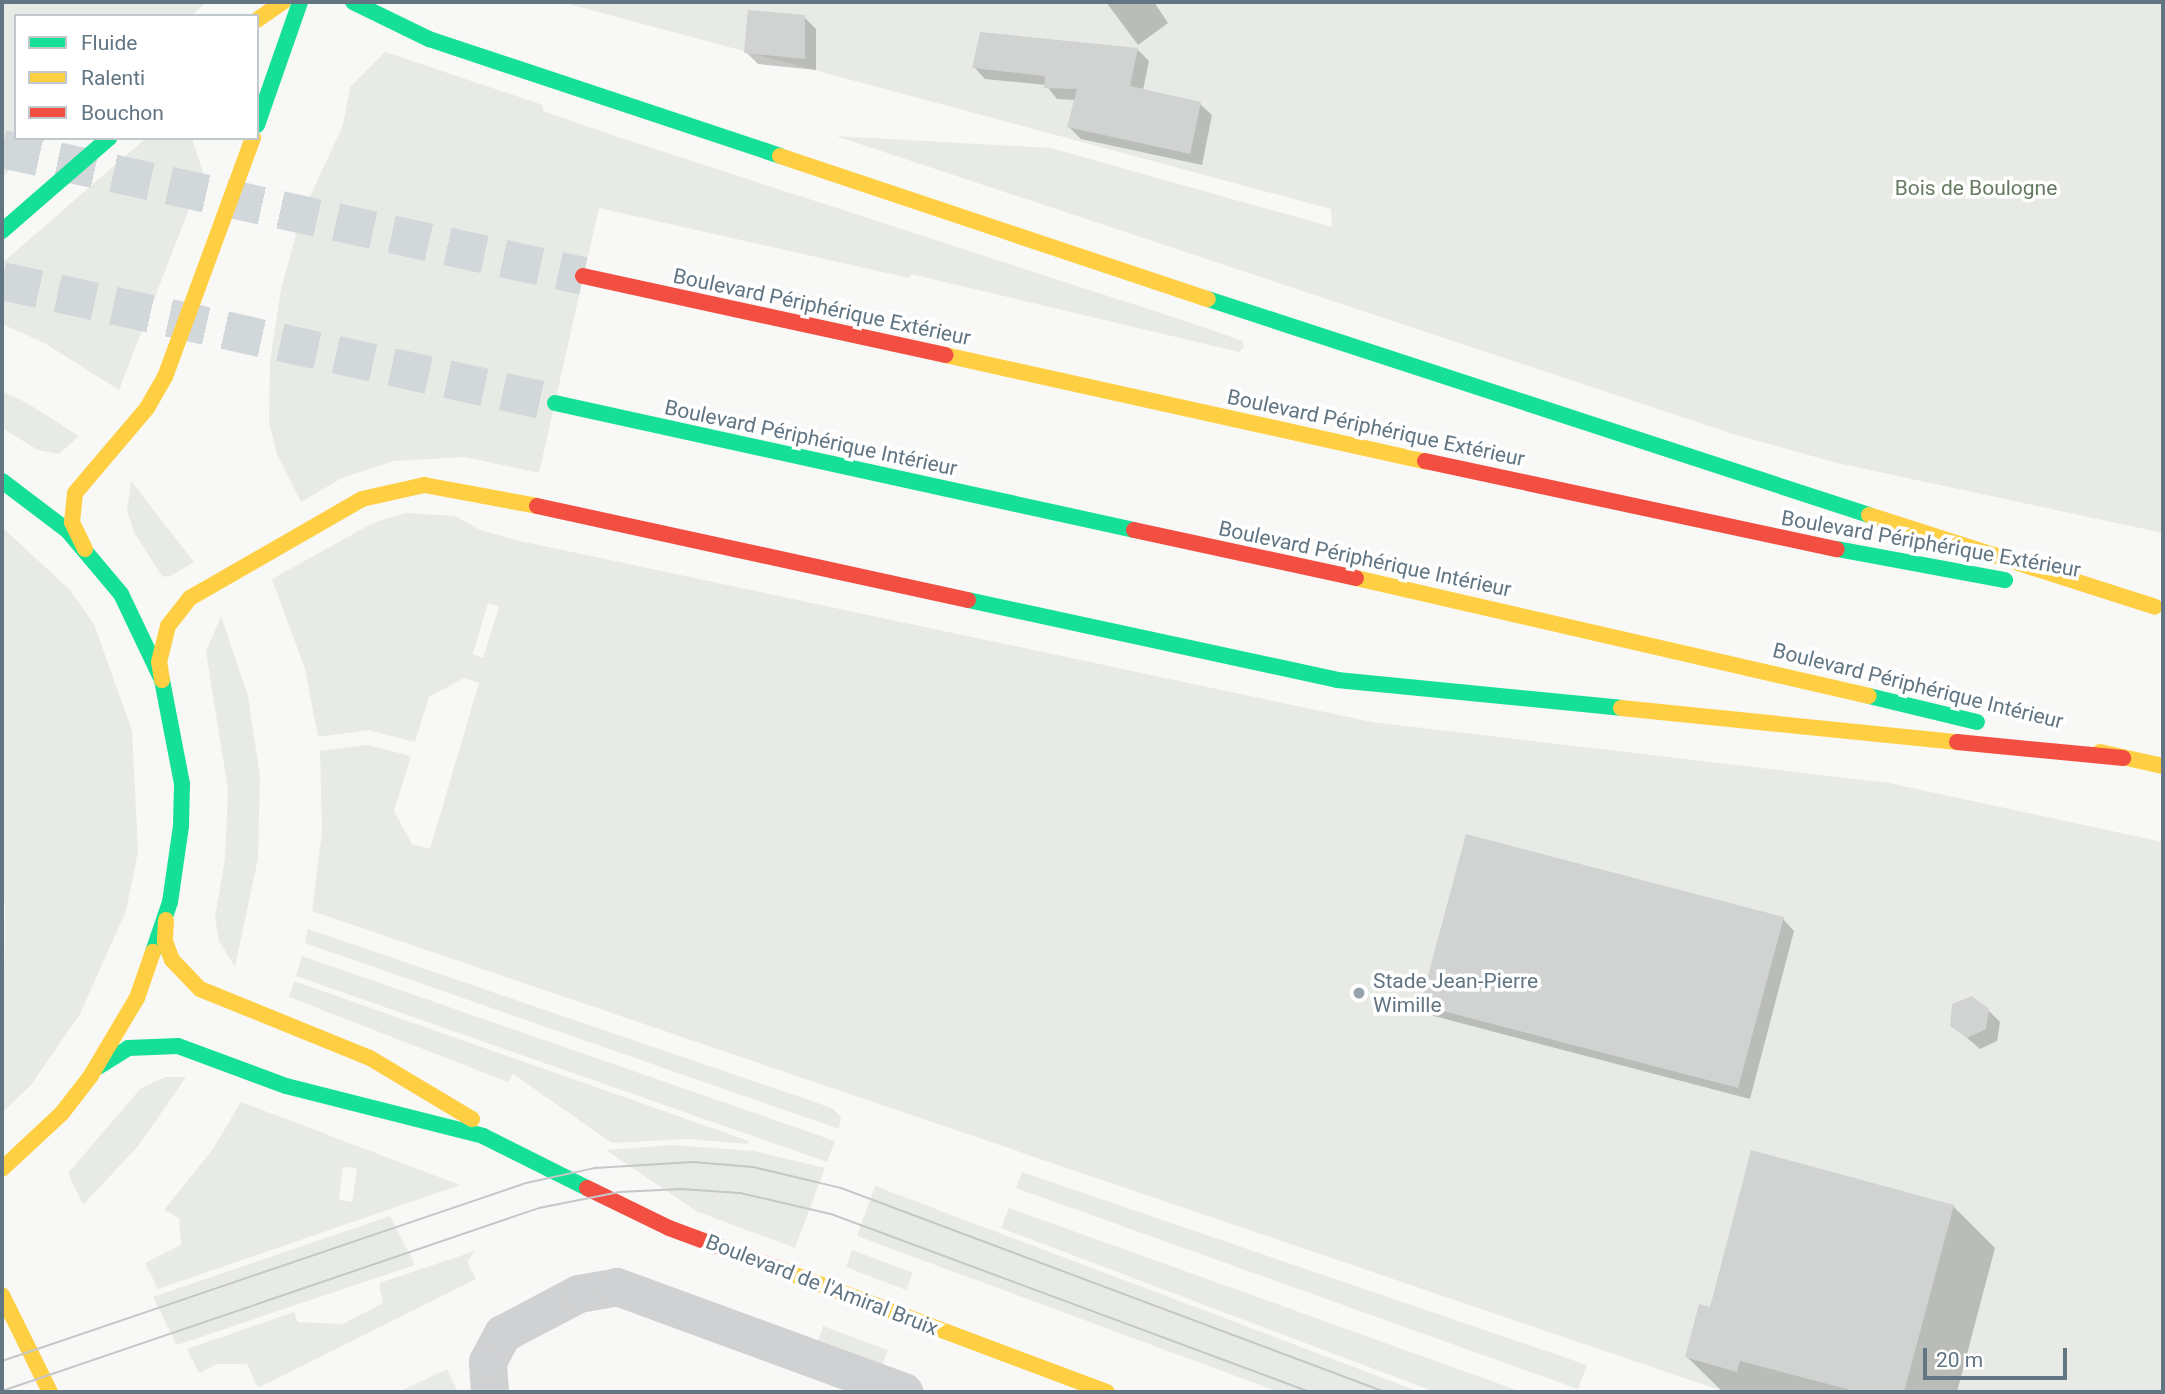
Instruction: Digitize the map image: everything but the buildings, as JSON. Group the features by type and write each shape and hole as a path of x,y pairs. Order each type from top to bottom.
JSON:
{"main road":[{"path":"259,19 283,2"},
{"path":"259,119 300,2"},
{"path":"353,2 442,44 1512,400 2159,608"},
{"path":"2,231 107,140"},
{"path":"85,549 72,522 75,493 147,408 165,377 252,140"},
{"name":"Boulevard Périphérique Extérieur","path":"583,276 1791,541 2159,608"},
{"name":"Boulevard Périphérique Intérieur","path":"555,403 1625,637 2163,766"},
{"path":"2,481 48,512 85,549 132,612 162,680"},
{"path":"2,1169 62,1113 98,1067 137,998 166,918 177,869 181,784 159,662 167,626 190,598 362,499 424,485 456,488 1337,680 2123,758"},
{"name":"Boulevard de l'Amiral Bruix","path":"166,918 165,941 172,960 185,979 200,989 307,1029 370,1059 544,1163 669,1228 1107,1392"},
{"name":"Boulevard de l'Amiral Bruix","path":"98,1067 128,1048 178,1045 286,1086 483,1136 544,1163"},
{"path":"2,1295 50,1392"}],"street":[{"path":"489,1392 491,1352 503,1334 520,1323 592,1289 617,1287 904,1392"}],"green space":[{"path":"2,2 207,2 193,14 14,14 14,140 45,140 2,177"},
{"name":"Bois de Boulogne","path":"561,2 2163,2 2163,533 1837,463 1733,434 836,136 1051,148 1332,227 1331,209"},
{"path":"385,52 543,105 543,111 615,136 1185,321 1243,341 1244,347 1239,352 911,274 909,278 599,208 539,473 465,457 394,461 342,478 301,502 277,455 269,422 270,360 281,289 301,216 343,125 350,87"},
{"path":"144,140 193,140 203,173 119,390 46,344 2,324 2,263"},
{"path":"2,391 27,403 79,436 59,454 38,450 2,428"},
{"path":"131,481 194,562 169,577 162,576 134,532 127,511"},
{"name":"Stade Jean-Pierre Wimille","path":"405,513 455,516 480,530 520,541 1372,722 1889,783 2163,842 2163,1392 1725,1392 312,911 322,832 320,751 367,745 411,756 394,811 412,844 430,849 479,683 464,678 429,697 415,742 368,730 318,737 305,669 272,579 373,523","holes":["488,603 499,607 483,658 473,654"]},
{"path":"2,527 70,590 94,624 132,731 138,851 126,911 80,1014 31,1085 2,1113 5,906 2,887"},
{"path":"221,616 248,696 260,776 258,859 235,967 219,941 215,917 225,859 228,790 206,652"},
{"path":"308,929 832,1108 841,1117 839,1129 305,943"},
{"path":"302,956 835,1141 827,1162 296,976"},
{"path":"294,981 749,1141 748,1144 688,1139 612,1143 513,1074 508,1082 289,997"},
{"path":"165,1077 186,1077 139,1145 83,1205 68,1173 140,1089"},
{"path":"241,1102 460,1185 158,1289 145,1263 181,1245 179,1218 164,1210 213,1149","holes":["343,1167 357,1168 352,1202 339,1200"]},
{"path":"672,1145 754,1151 825,1168 795,1248 696,1211 606,1150"},
{"path":"1022,1172 1587,1365 1578,1389 1016,1188"},
{"path":"875,1186 1420,1392 1279,1392 857,1236"},
{"path":"1009,1208 1522,1392 1435,1392 1001,1228"},
{"path":"390,1216 415,1265 177,1345 153,1297"},
{"path":"852,1250 913,1273 906,1290 846,1267"},
{"path":"475,1251 467,1261 476,1279 258,1388 247,1364 217,1364 199,1373 187,1349 294,1312 298,1322 343,1324 383,1303 379,1283"},
{"path":"823,1326 888,1350 881,1368 817,1344"},
{"path":"447,1369 458,1392 399,1392"}],"tunnel":[{"path":"2,149 583,276"},
{"path":"2,281 555,403"}],"tram line":[{"path":"2,1361 526,1183 595,1168 693,1162 753,1167 841,1188 1385,1392"},
{"path":"2,1391 539,1208 619,1192 681,1189 740,1193 831,1214 1310,1392"}],"traffic: fast":[{"path":"259,119 300,2"},
{"path":"353,2 429,39 780,156"},
{"path":"2,231 107,140"},
{"path":"1208,299 1869,515"},
{"path":"555,403 1134,530"},
{"path":"2,481 68,531 121,594 162,680 182,784 181,826 170,902 153,952"},
{"path":"1837,549 2005,580"},
{"path":"968,600 1337,680 1621,708"},
{"path":"1869,696 1977,722"},
{"path":"98,1067 128,1048 178,1046 286,1086 483,1136 587,1188"}],"traffic: slow":[{"path":"259,19 283,2"},
{"path":"85,549 72,522 75,493 147,408 165,377 252,140"},
{"path":"780,156 1208,299"},
{"path":"945,355 1425,461"},
{"path":"162,680 159,662 168,626 190,598 362,499 424,485 537,506"},
{"path":"1869,515 2155,607"},
{"path":"1356,578 1869,696"},
{"path":"1621,708 1957,742"},
{"path":"2100,752 2163,766"},
{"path":"166,920 165,941 172,960 200,989 370,1058 472,1119"},
{"path":"2,1169 62,1113 90,1077 137,998 153,952"},
{"path":"782,1270 1107,1392"},
{"path":"2,1295 50,1392"}],"traffic: jam":[{"path":"583,276 945,355"},
{"path":"1425,461 1837,549"},
{"path":"537,506 968,600"},
{"path":"1134,530 1356,578"},
{"path":"1957,742 2123,758"},
{"path":"587,1188 669,1228 782,1270"}],"place":[{"name":"Stade Jean-Pierre Wimille","path":"1359,993"}]}
